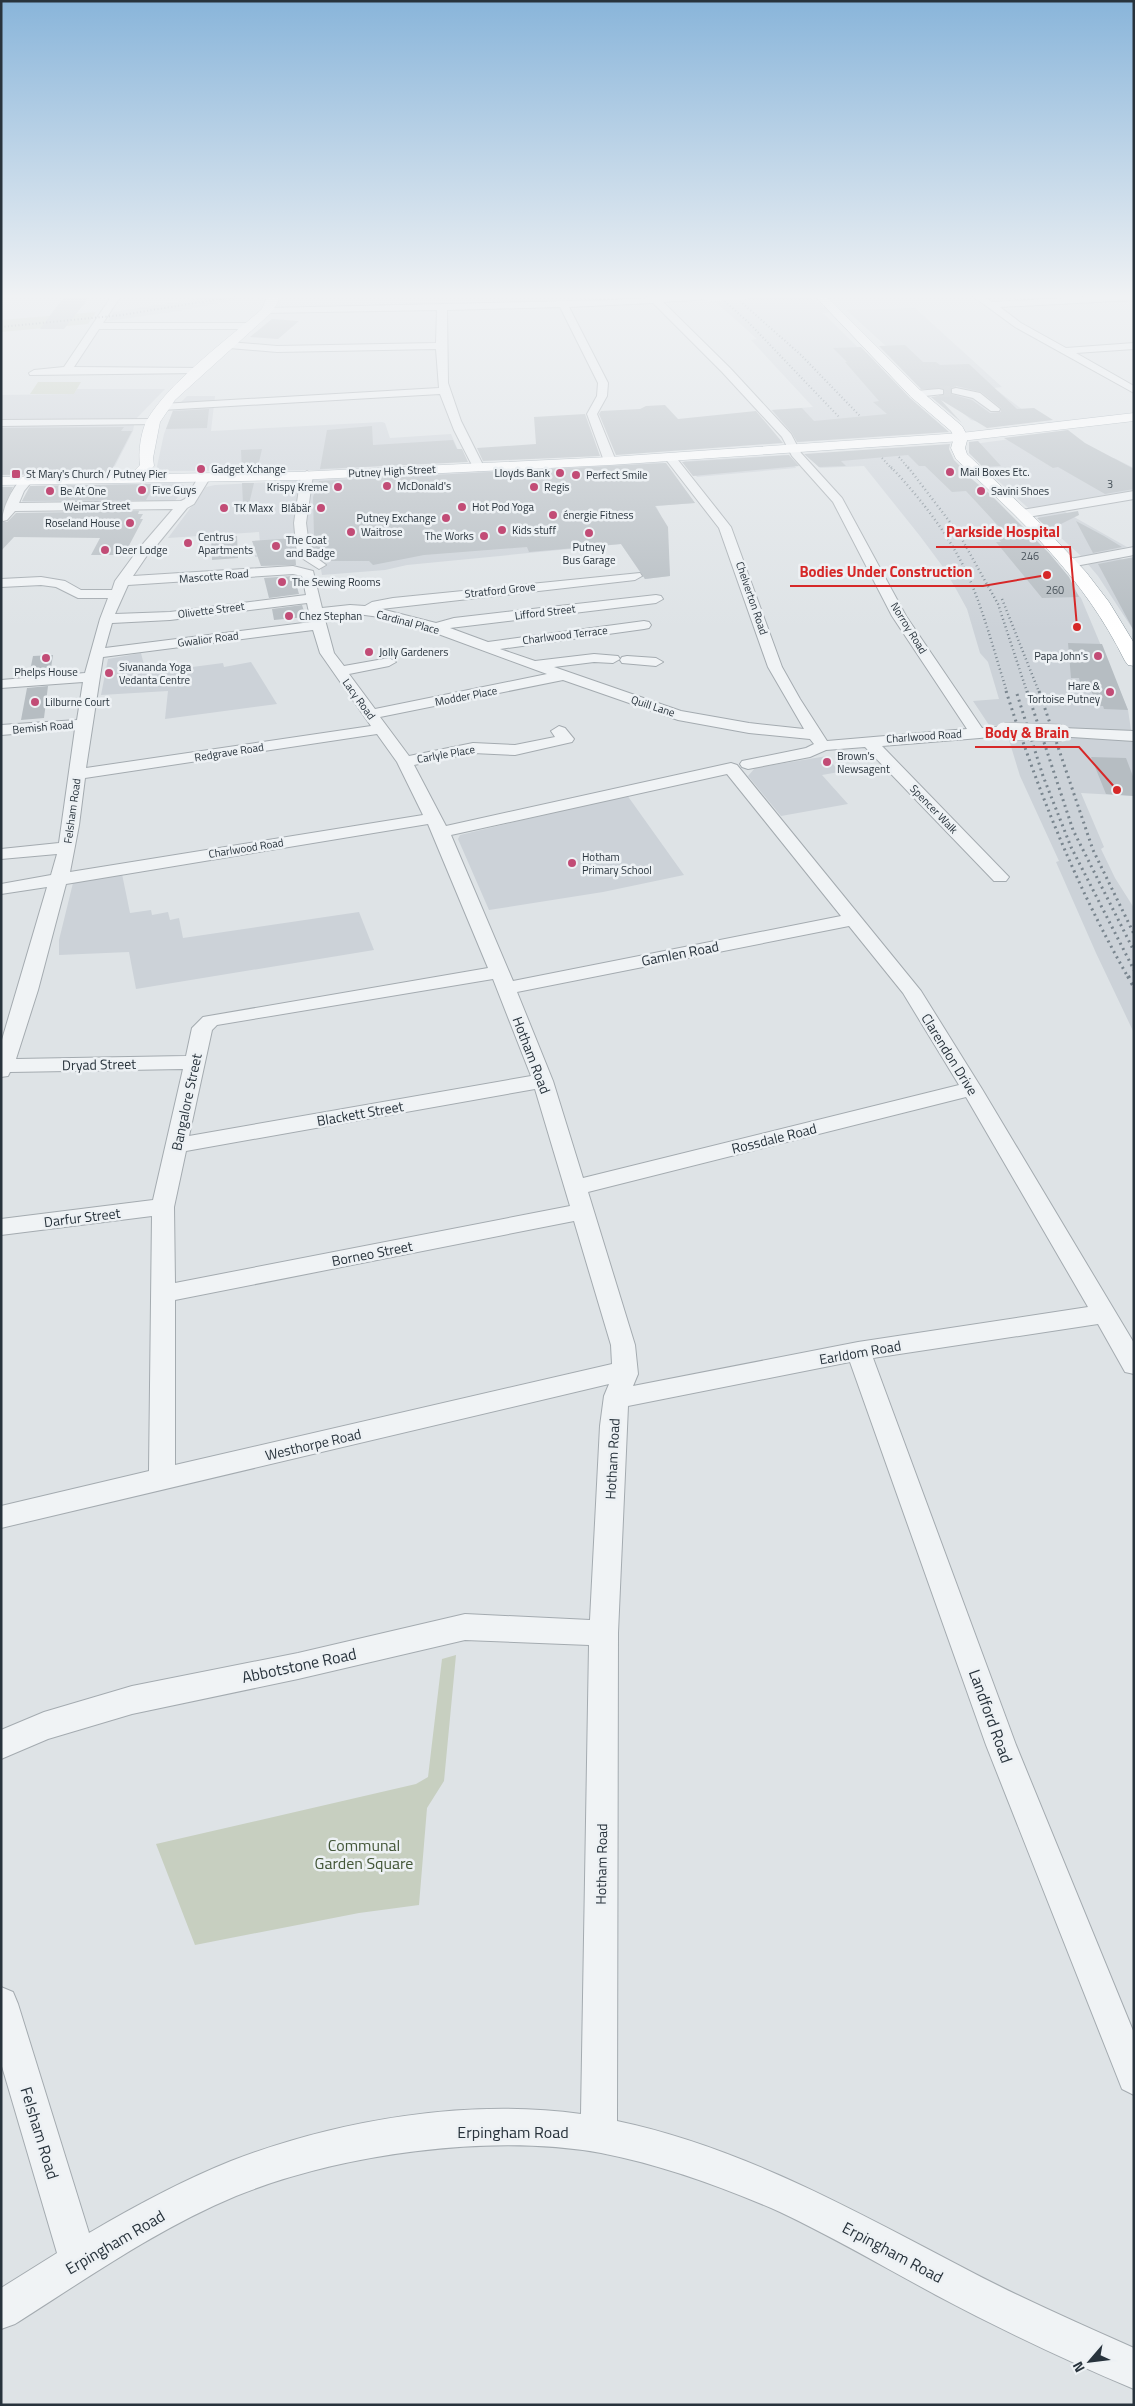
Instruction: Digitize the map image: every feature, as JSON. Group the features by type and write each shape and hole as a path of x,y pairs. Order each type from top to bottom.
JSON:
{"main road":[{"path":"931,406 957,428 961,437 958,448 961,456"},
{"path":"136,477 147,466 146,458 153,422 162,407"},
{"path":"942,415 974,427 999,433"},
{"name":"Putney High Street","path":"1,481 307,475 610,461 961,437 1134,417"},
{"path":"916,440 940,446 961,456 1022,514 1070,563 1090,587 1110,617 1134,661"},
{"path":"89,478 100,474 126,470 146,458"}],"street":[{"path":"162,407 175,406"},
{"path":"451,406 463,437 478,467"},
{"path":"596,406 592,414 610,461"},
{"name":"Norroy Road","path":"760,406 787,436 793,449 838,501 900,616 977,732"},
{"path":"991,406 995,409"},
{"path":"5,423 153,422"},
{"name":"Chelverton Road","path":"670,457 726,527 775,666 792,699 819,741"},
{"path":"307,475 300,523 304,555 319,565"},
{"name":"Felsham Road","path":"2,1068 10,1023 58,880 66,848 92,677 118,588 145,551 184,505 190,501 204,478"},
{"path":"1,519 11,507 18,490 28,479"},
{"path":"1022,514 1134,495"},
{"name":"Weimar Street","path":"11,507 184,505"},
{"path":"1070,563 1134,551"},
{"name":"Mascotte Road","path":"1,583 57,582 69,587 78,594 118,588 292,570 305,572"},
{"name":"Lacy Road","path":"305,572 310,577 327,652 405,762 438,825"},
{"name":"Stratford Grove","path":"367,611 372,606 393,602 634,576"},
{"name":"Olivette Street","path":"108,619 170,616 314,598"},
{"name":"Lifford Street","path":"434,628 454,622 656,599"},
{"name":"Cardinal Place","path":"318,619 348,610 367,611 434,628 491,650"},
{"name":"Gwalior Road","path":"98,653 318,619"},
{"name":"Charlwood Terrace","path":"491,650 512,642 644,625"},
{"name":"Quill Lane","path":"491,650 561,676 698,720 819,741"},
{"path":"532,665 594,658 656,662"},
{"path":"339,671 389,662"},
{"name":"Modder Place","path":"371,714 561,676"},
{"path":"1,684 92,677"},
{"name":"Bemish Road","path":"1,730 84,724"},
{"name":"Redgrave Road","path":"77,774 381,729"},
{"name":"Carlyle Place","path":"405,762 473,748 515,750 566,739 559,731"},
{"name":"Charlwood Road","path":"1,889 438,825 810,752 819,741 868,741 1004,731 1134,736"},
{"name":"Spencer Walk","path":"868,741 1000,877"},
{"name":"Clarendon Drive","path":"739,766 911,992 972,1089 1134,1364"},
{"name":"Hotham Road","path":"438,825 543,1080 623,1345 621,1385 613,1426 604,1633 599,2135"},
{"path":"1,854 66,848"},
{"name":"Gamlen Road","path":"503,980 854,919"},
{"name":"Bangalore Street","path":"162,1480 163,1207 202,1028 210,1021 503,980"},
{"name":"Dryad Street","path":"2,1068 194,1062"},
{"name":"Blackett Street","path":"177,1145 543,1080"},
{"name":"Rossdale Road","path":"576,1187 972,1089"},
{"name":"Darfur Street","path":"1,1227 163,1207"},
{"name":"Borneo Street","path":"163,1294 582,1212"},
{"name":"Earldom Road","path":"621,1385 635,1396 858,1352 1104,1314"},
{"name":"Landford Road","path":"858,1352 1001,1745 1134,2077"},
{"name":"Westhorpe Road","path":"1,1517 608,1374 621,1385"},
{"name":"Abbotstone Road","path":"1,1746 44,1726 132,1700 298,1666 465,1627 604,1633"},
{"name":"Felsham Road","path":"1,2004 79,2262"},
{"name":"Erpingham Road","path":"1,2310 145,2222 213,2188 264,2167 317,2151 384,2139 474,2129 552,2128 599,2135 667,2152 794,2200 973,2294 1134,2369"}],"shaded area":[{"path":"1,406 148,406 135,420 133,431 115,466 105,470 1,456"},
{"path":"177,406 214,406 211,431 382,422 385,423 390,438 451,434 463,461 320,470 156,471 164,434 173,410"},
{"path":"918,406 941,429 798,442 771,410 813,407"},
{"path":"955,406 1018,406 1023,410 979,422 971,420"},
{"path":"1062,432 1107,459 1114,458 1134,468 1134,490 1053,505 1127,547 1108,551 1134,567 1134,631 1098,576 1081,556 982,466 971,452 976,445 981,443"},
{"path":"937,450 985,490 1081,598 1128,710 1134,750 1134,796 1081,793 1104,847 1101,849 1115,878 1134,908 1134,1033 1056,862 1059,861 1020,776 1009,740 999,725 989,725 973,701 999,699 988,662 980,653 967,609 956,589 943,567 920,536 864,466 820,468 807,455"},
{"path":"786,455 796,468 697,477 684,461"},
{"path":"665,463 695,503 656,506 661,516 647,517 668,551 670,576 645,579 621,544 407,565 385,570 322,575 318,553 255,557 255,555 261,554 259,532 168,538 206,487 215,485"},
{"path":"178,483 186,486 175,501 23,503 22,501 32,486"},
{"path":"141,653 146,673 223,663 224,667 251,662 277,704 165,719 168,691 101,695 108,659"},
{"path":"827,756 839,772 822,775 848,804 781,816 748,776 755,768"},
{"name":"Hotham Primary School","path":"627,795 684,875 603,892 489,910 458,839 460,835"},
{"path":"122,874 130,913 151,910 152,915 168,912 170,920 179,918 183,938 359,912 374,950 136,989 129,952 59,955 59,940 73,883"}],"green space":[{"name":"Communal Garden Square","path":"456,1655 444,1781 427,1808 419,1905 359,1913 195,1945 156,1844 416,1784 428,1777 442,1659"}],"building":[{"path":"645,406 666,406 678,419 756,411 783,443 616,455 599,414 601,411 640,409"},
{"path":"878,406 919,406 949,432 797,442 792,433 772,410 802,408 814,421 887,414"},
{"path":"942,406 947,406 962,423"},
{"path":"951,406 981,406 990,413 1001,412 999,406 1014,406 1017,409 1034,408 1053,420 987,428"},
{"path":"209,409 207,428 166,429 173,411"},
{"path":"585,414 600,456 483,461 477,448 536,444 534,417"},
{"path":"372,426 373,445 453,440 457,449 462,449 468,462 320,469 327,430"},
{"path":"124,427 121,431 132,431 110,473 1,475 1,428"},
{"path":"1068,430 1085,443 1134,469 1134,489 1105,494 1058,467 1053,468 1004,438"},
{"path":"978,441 1001,466 983,467 969,453 969,442"},
{"path":"950,444 949,449 954,460 962,468 958,468 990,494 1049,553 1069,577 1079,597 1042,598 996,542 1001,542 993,533 1004,532 966,491 952,492 925,466 919,466 908,455 841,461 846,466 819,467 804,454"},
{"path":"262,449 257,471 242,471 241,450"},
{"path":"789,455 799,466 693,476 682,462"},
{"path":"666,463 695,503 655,506 668,527 670,576 645,579 621,544 529,552 527,547 424,555 373,565 369,561 330,561 319,558 312,552 310,536 314,536 313,497 319,481"},
{"path":"242,483 254,483 249,504 243,503"},
{"path":"155,484 146,500 22,501 30,486"},
{"path":"1,487 13,487 1,514"},
{"path":"139,511 138,514 143,514 140,519 143,519 124,555 91,555 100,538 14,537 1,551 1,521 7,522 16,513"},
{"path":"1078,511 1079,515 1049,530 1037,518"},
{"path":"1076,521 1104,536 1122,547 1093,553"},
{"path":"237,536 238,558 212,560 211,538"},
{"path":"294,538 296,565 261,566 252,541"},
{"path":"1134,557 1134,631 1098,564"},
{"path":"297,577 298,583 296,583 299,594 269,598 264,578"},
{"path":"302,605 306,617 274,620 272,609"},
{"path":"1068,643 1102,644 1128,710 1104,709 1103,706 1097,706 1090,687 1081,688 1079,678 1071,678"},
{"path":"53,655 50,674 29,676 33,656"},
{"name":"Lilburne Court","path":"48,686 44,718 21,720 27,688"},
{"path":"1091,757 1126,758 1134,779 1134,796 1106,794"}],"railway":[{"path":"829,406 839,417"},
{"path":"851,406 860,416"},
{"path":"899,457 909,469"},
{"path":"882,458 892,469"},
{"path":"891,467 927,509 959,557 979,602 1007,692"},
{"path":"908,467 959,534 998,604 1027,692"},
{"path":"1002,599 1039,692"},
{"path":"1006,691 1031,765 1075,873 1128,977"},
{"path":"1027,691 1073,830 1134,951"},
{"path":"1039,691 1093,850 1134,934"},
{"path":"1017,694 1043,776 1071,847 1134,970"},
{"path":"1128,976 1134,987"}],"place":[{"name":"Gadget Xchange","path":"201,469"},
{"name":"Mail Boxes Etc.","path":"950,472"},
{"name":"Lloyds Bank","path":"560,473"},
{"name":"St Mary's Church / Putney Pier","path":"16,474"},
{"name":"Perfect Smile","path":"576,475"},
{"name":"McDonald's","path":"387,486"},
{"name":"Krispy Kreme","path":"338,487"},
{"name":"Regis","path":"534,487"},
{"name":"Five Guys","path":"142,490"},
{"name":"Be At One","path":"50,491"},
{"name":"Savini Shoes","path":"981,491"},
{"name":"Hot Pod Yoga","path":"462,507"},
{"name":"TK Maxx","path":"224,508"},
{"name":"Blåbär","path":"321,508"},
{"name":"énergie Fitness","path":"553,515"},
{"name":"Putney Exchange","path":"446,518"},
{"name":"Roseland House","path":"130,523"},
{"name":"Kids stuff","path":"502,530"},
{"name":"Waitrose","path":"351,532"},
{"name":"Putney Bus Garage","path":"589,533"},
{"name":"The Works","path":"484,536"},
{"name":"Centrus Apartments","path":"188,543"},
{"name":"The Coat and Badge","path":"276,546"},
{"name":"Deer Lodge","path":"105,550"},
{"name":"Bodies Under Construction","path":"1047,575"},
{"name":"The Sewing Rooms","path":"282,582"},
{"name":"Chez Stephan","path":"289,616"},
{"name":"Parkside Hospital","path":"1077,627"},
{"name":"Jolly Gardeners","path":"369,652"},
{"name":"Papa John's","path":"1098,656"},
{"name":"Phelps House","path":"46,658"},
{"name":"Sivananda Yoga Vedanta Centre","path":"109,673"},
{"name":"Hare & Tortoise Putney","path":"1110,692"},
{"name":"Lilburne Court","path":"35,702"},
{"name":"Brown's Newsagent","path":"827,762"},
{"name":"Body & Brain","path":"1117,790"},
{"name":"Hotham Primary School","path":"572,863"}]}
